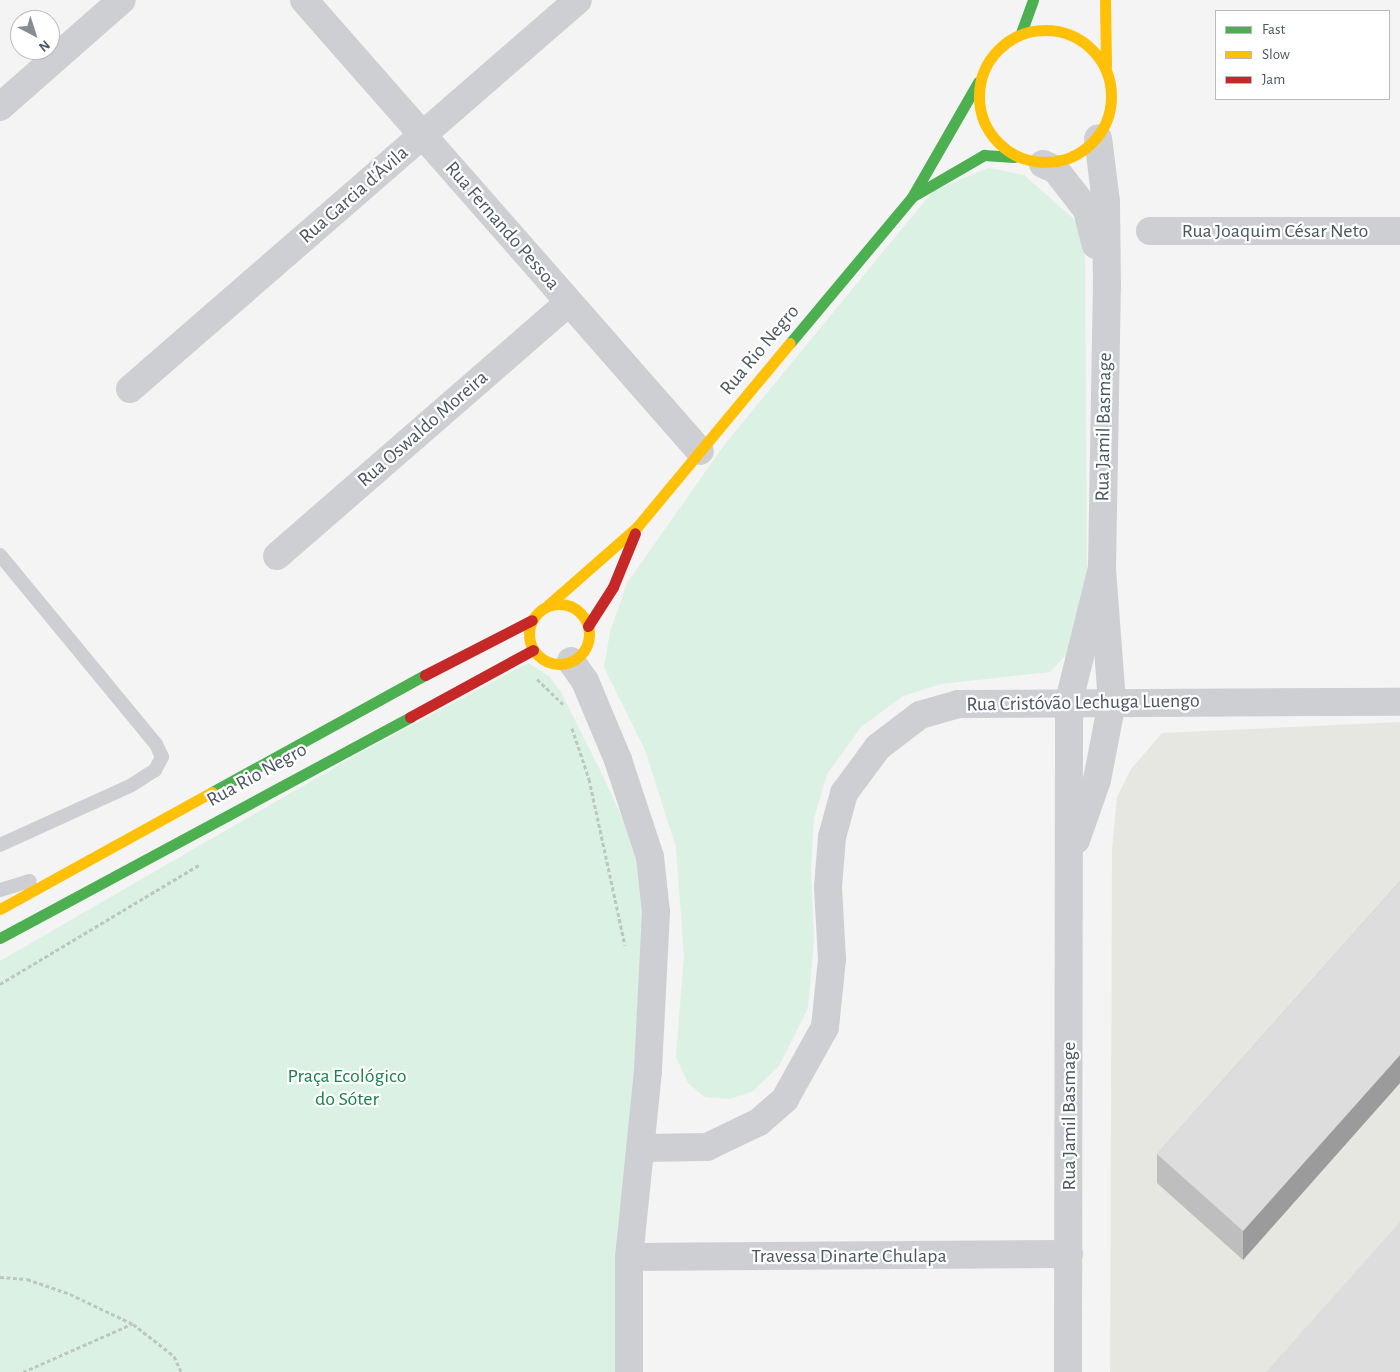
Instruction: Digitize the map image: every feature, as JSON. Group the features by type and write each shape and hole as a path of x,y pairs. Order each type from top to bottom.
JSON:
{"main road":[{"path":"1021,32 1033,0"},
{"path":"1105,0 1106,66 1112,103 1098,138 1074,157 1043,164 1014,157 983,126 978,82 993,52 1021,32 1054,28 1084,41 1106,66"},
{"name":"Rua Rio Negro","path":"547,606 637,527 912,197 978,82"},
{"name":"Rua Rio Negro","path":"912,197 984,155 1014,157"},
{"name":"Rua Rio Negro","path":"588,626 613,587 637,527"},
{"path":"557,603 577,609 588,626 586,647 571,661 550,663 534,650 529,641 532,620 547,606 557,603"},
{"name":"Rua Rio Negro","path":"0,909 401,687 532,620"},
{"name":"Rua Rio Negro","path":"0,938 534,650"}],"street":[{"path":"0,107 122,0"},
{"name":"Rua Fernando Pessoa","path":"304,0 700,451"},
{"name":"Rua Garcia d'Ávila","path":"130,389 578,0"},
{"name":"Rua Jamil Basmage","path":"1069,860 1097,780 1112,702 1102,568 1107,286 1106,202 1098,138"},
{"name":"Rua Jamil Basmage","path":"1043,164 1054,169 1087,210 1107,286"},
{"name":"Rua Joaquim César Neto","path":"1150,231 1400,231"},
{"name":"Rua Oswaldo Moreira","path":"277,556 568,302"},
{"name":"Rua Jamil Basmage","path":"1068,1372 1069,701 1102,568"},
{"path":"571,661 596,704 650,857 656,912 640,1148 629,1257 629,1372"},
{"name":"Rua Cristóvão Lechuga Luengo","path":"640,1148 706,1147 759,1122 785,1099 813,1054 825,1027 832,959 828,887 832,837 844,793 878,747 920,715 958,704 1069,701 1400,702"},
{"name":"Travessa Dinarte Chulapa","path":"629,1257 1068,1254"}],"lane":[{"path":"0,556 156,744 162,757 155,770 132,785 0,845"},
{"path":"0,890 71,868"}],"path":[{"path":"534,678 552,689 565,707"},
{"path":"570,722 589,779 627,954"},
{"path":"0,984 201,863"},
{"path":"0,1277 27,1280 70,1294 133,1324 174,1356 181,1372"},
{"path":"23,1372 133,1324"}],"shaded area":[{"path":"1400,722 1400,1372 1110,1372 1112,849 1117,797 1131,769 1162,733"}],"green space":[{"path":"988,168 1024,175 1076,221 1085,255 1087,571 1071,650 1050,672 941,684 903,696 861,727 827,774 814,818 811,868 814,940 808,1008 779,1066 753,1091 730,1099 705,1097 688,1083 676,1057 684,956 676,847 645,750 604,667 610,632 627,583 725,444 933,191"},
{"name":"Praça Ecológico do Sóter","path":"528,663 549,676 561,692 599,768 641,858 648,911 619,1372 0,1372 0,961 360,753"}],"building":[{"path":"1400,881 1400,1055 1243,1231 1157,1154"},
{"path":"1400,1222 1400,1372 1266,1372"}],"traffic: fast":[{"path":"1021,33 1033,0"},
{"path":"790,343 912,197 978,82"},
{"path":"915,195 984,155 1014,157"},
{"path":"212,792 425,675"},
{"path":"0,938 410,717"}],"traffic: slow":[{"path":"1105,0 1106,66"},
{"path":"1045,30 1058,31 1070,35 1092,49 1106,71 1110,83 1111,96 1110,109 1106,121 1092,143 1070,157 1058,161 1045,162 1032,161 1020,157 998,143 984,121 980,109 979,96 980,83 984,71 998,49 1020,35 1032,31 1045,30"},
{"path":"547,606 637,527 790,343"},
{"path":"559,604 576,609 584,617 589,634 584,651 576,659 559,664 542,659 534,651 529,634 534,617 542,609 559,604"},
{"path":"0,909 212,792"}],"traffic: jam":[{"path":"588,626 613,587 635,533"},
{"path":"425,675 532,620"},
{"path":"410,717 533,650"}]}
